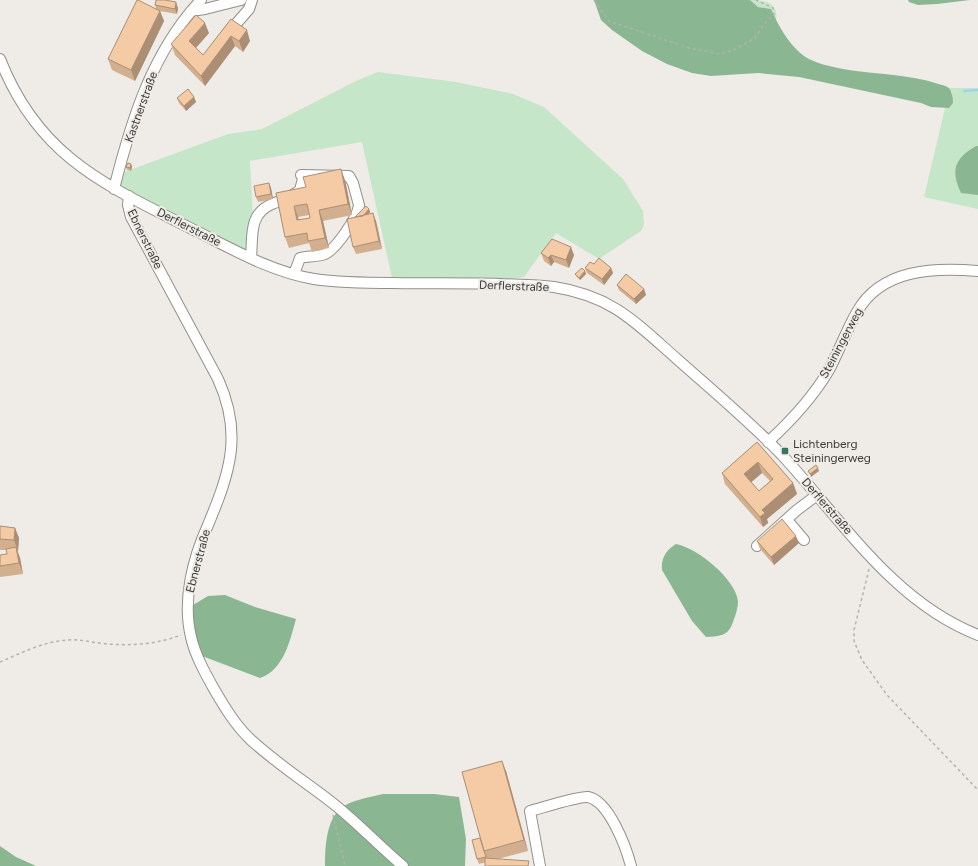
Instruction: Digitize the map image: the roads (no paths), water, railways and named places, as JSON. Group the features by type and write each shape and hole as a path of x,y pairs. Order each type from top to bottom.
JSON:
{"street":[{"name":"Kastnerstraße","path":"114,189 147,83 165,47 191,11 201,0"},
{"path":"191,11 241,0"},
{"path":"221,41 249,9 252,0"},
{"name":"Derflerstraße","path":"0,59 16,94 43,132 65,155 81,168 114,189 251,258 312,279 347,283 536,285 571,290 596,297 617,309 769,442 894,581 922,604 954,624 978,635"},
{"path":"251,258 254,222 257,215 266,207 300,190 302,175 349,176 358,197 359,208 343,236 330,250 322,254 300,258 294,274"},
{"name":"Ebnerstraße","path":"129,196 128,205 131,216 218,379 227,402 231,422 232,444 225,482 202,538 192,575 188,610 190,631 194,648 202,665 235,722 260,748 330,801 402,866"},
{"name":"Steiningerweg","path":"761,450 790,421 820,384 835,358 856,313 875,290 892,280 921,271 943,268 978,270"},
{"path":"757,546 817,495"},
{"path":"786,520 804,540"},
{"path":"540,866 530,810 586,797 597,802 609,813 631,866"}],"waterway":[{"path":"964,91 978,90"}],"place":[{"name":"Lichtenberg Steiningerweg","path":"785,451"}]}
